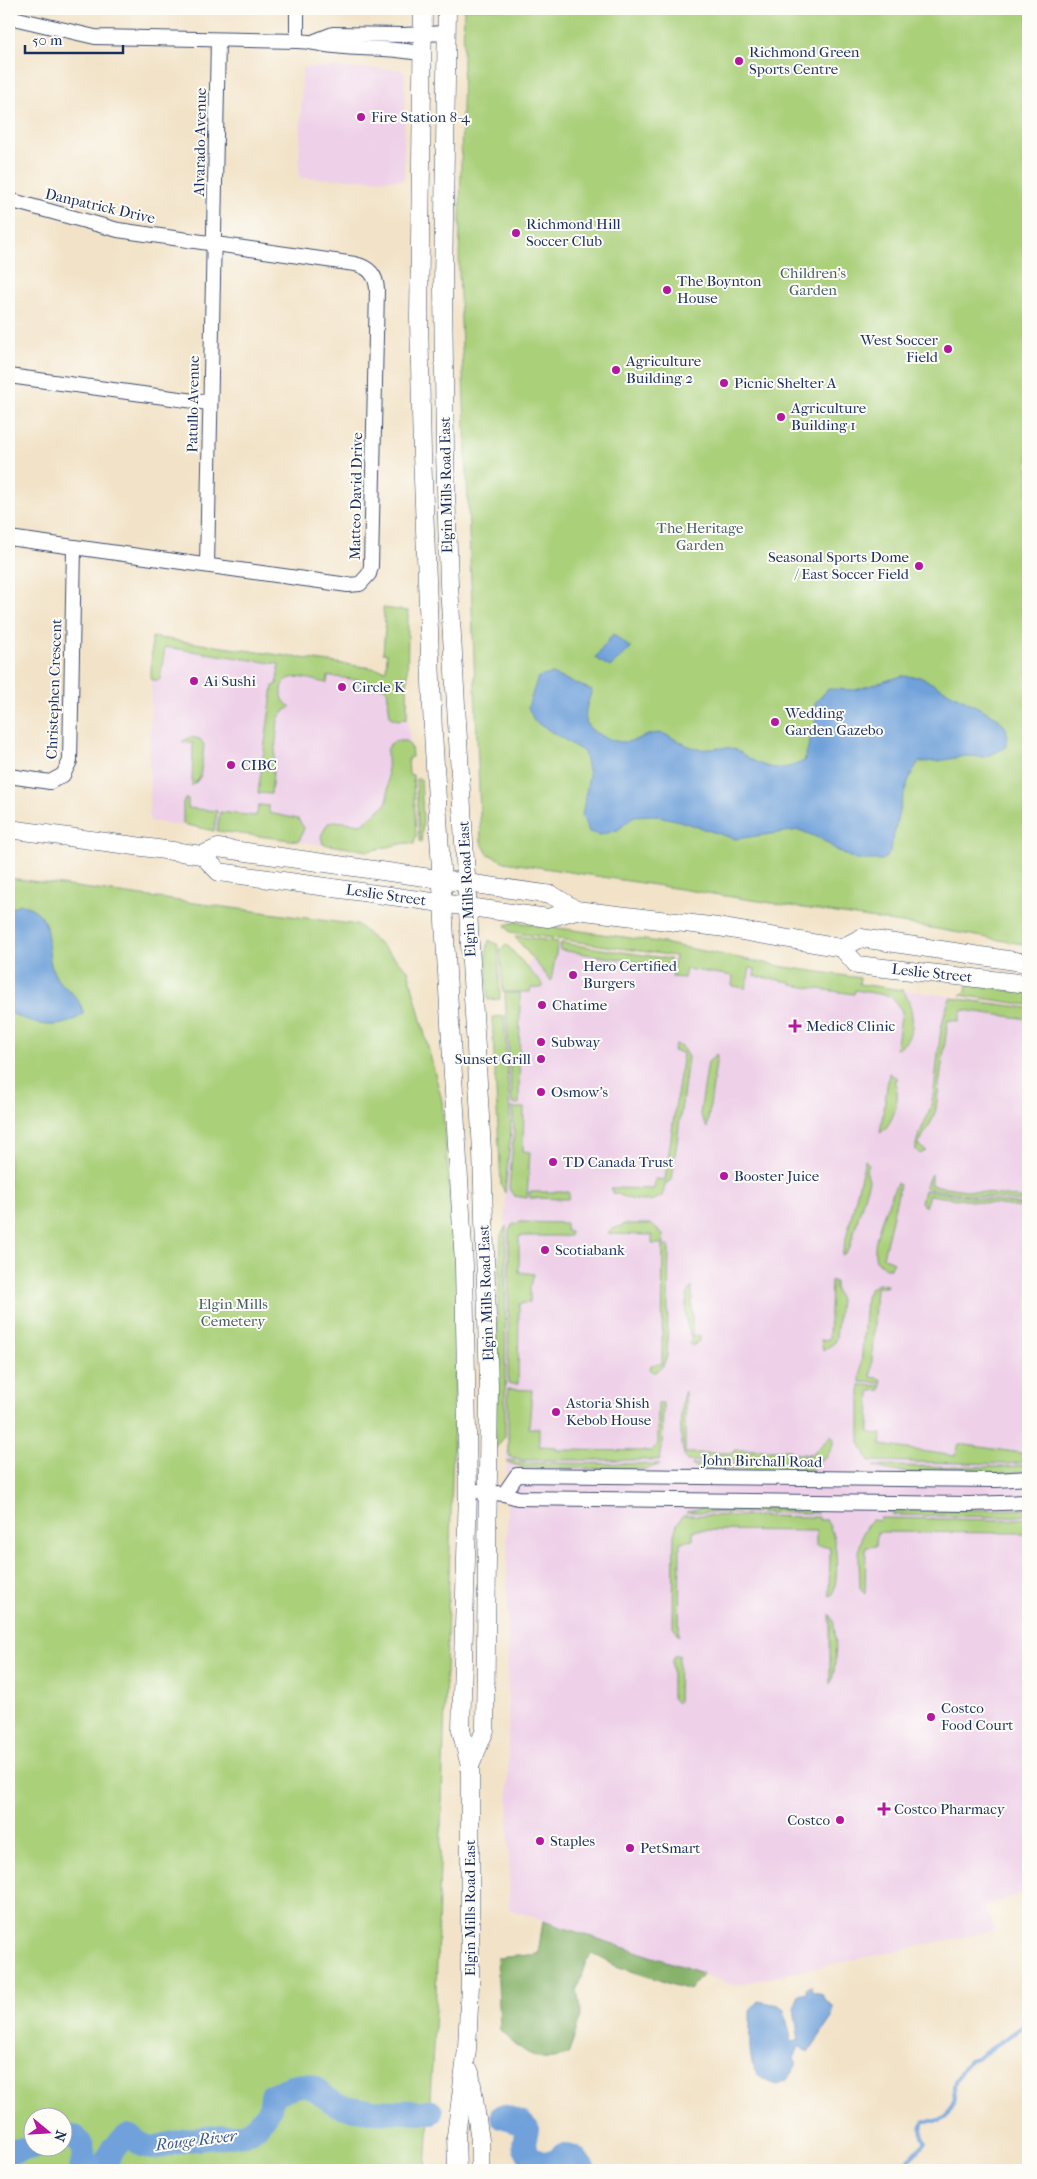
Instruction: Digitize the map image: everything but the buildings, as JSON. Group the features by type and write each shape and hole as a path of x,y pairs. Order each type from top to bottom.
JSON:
{"main road":[{"name":"Elgin Mills Road East","path":"423,9 420,319 426,590 464,1265 468,1490 461,1730 470,1766 470,1984 467,2049 456,2136 457,2170"},
{"name":"Elgin Mills Road East","path":"447,9 443,302 449,586 468,884 482,1151 489,1386 496,1493 485,1730 470,1766"},
{"name":"Leslie Street","path":"9,829 202,854 218,848 442,879 552,895 576,910"},
{"name":"Leslie Street","path":"202,854 219,872 548,918 576,910 718,927 842,948 858,964 1028,984"},
{"name":"Leslie Street","path":"842,948 861,938 1028,963"},
{"name":"Elgin Mills Road East","path":"467,2049 480,2140 480,2170"}],"street":[{"path":"297,9 297,40"},
{"path":"9,17 95,37 297,40 334,46 404,49 423,54"},
{"path":"315,42 333,34 446,33"},
{"name":"Alvarado Avenue","path":"214,244 218,40"},
{"name":"Danpatrick Drive","path":"9,200 118,230 214,244"},
{"name":"Patullo Avenue","path":"207,565 209,403 214,244"},
{"name":"Matteo David Drive","path":"9,538 354,586 365,580 369,574 376,279 362,265 214,244"},
{"path":"9,376 209,403"},
{"name":"Christephen Crescent","path":"9,776 50,782 64,775 70,761 74,547"},
{"name":"John Birchall Road","path":"496,1493 517,1475 997,1480 1028,1478"},
{"path":"468,1490 518,1498 969,1504 1028,1502"}],"shaded area":[{"path":"302,68 400,69 405,74 404,180 299,178"},
{"path":"152,637 398,672 409,713 407,718 412,757 408,758 409,774 413,775 416,836 414,844 406,843 368,851 149,821"},
{"path":"547,941 1028,1007 1028,1891 984,1907 996,1930 734,1985 509,1909 504,995"}],"green space":[{"path":"464,9 1028,9 1028,945 914,925 505,862 488,854 481,842 459,270"},
{"path":"383,608 408,611 407,718 398,720 390,717 387,689 374,684 370,689 360,688 359,680 328,676 327,683 300,678 288,679 284,683 282,695 285,702 291,707 283,712 278,719 271,794 258,793 273,686 277,685 279,664 165,647 160,680 151,680 152,637 386,670 387,654 383,653 385,628"},
{"path":"190,737 200,739 204,745 200,778 192,786 193,743 182,742"},
{"path":"396,741 406,741 411,747 412,757 408,758 409,774 413,775 416,836 414,844 406,843 368,851 323,844 321,836 328,823 334,821 362,824 385,805 388,798 387,751 390,744"},
{"path":"416,779 421,779 423,820 421,843 419,842"},
{"path":"186,798 188,799 188,808 217,811 214,831 183,824 183,802"},
{"path":"259,805 269,806 269,813 298,819 304,828 299,841 217,831 220,812 256,816"},
{"name":"Elgin Mills Cemetery","path":"9,878 358,925 408,970 442,1101 458,1288 436,1992 426,2170 9,2170"},
{"path":"516,922 652,941 785,967 860,978 859,984 903,990 912,1014 911,1030 908,1038 896,1049 902,1011 891,996 855,990 854,994 791,985 791,982 754,976 755,969 750,968 746,988 732,986 733,976 686,969 684,978 672,977 675,956 510,932 505,925"},
{"path":"515,937 558,942 551,981"},
{"path":"489,940 498,945 500,999 488,1000 486,955"},
{"path":"561,943 670,959 669,967 560,950"},
{"path":"507,945 544,986 541,988 531,988 530,992 503,992 500,949"},
{"path":"972,985 1028,993 1028,1005 960,995 967,991 966,986"},
{"path":"505,993 520,993 519,1104 512,1104"},
{"path":"950,998 1028,1008 1028,1019 962,1010 959,1021 948,1020 935,1115 918,1145 926,1151 920,1154 916,1150 916,1145 931,1106 942,1023"},
{"path":"504,1016 511,1130 505,1193 501,1184 492,1017"},
{"path":"676,1044 682,1047 688,1057 672,1180 666,1183 662,1196 657,1199 645,1201 614,1194 611,1188 654,1189 655,1179 665,1180 683,1053 673,1051"},
{"path":"716,1054 707,1128 700,1114 708,1062"},
{"path":"889,1073 898,1079 894,1081 897,1101 893,1116 885,1129 880,1133"},
{"path":"512,1108 524,1108 523,1151 530,1152 527,1198 514,1196 509,1189 514,1129"},
{"path":"865,1160 869,1164 866,1170 869,1180 850,1246 847,1252 842,1255"},
{"path":"931,1174 931,1185 1028,1199 1028,1203 930,1189 925,1187"},
{"path":"897,1183 900,1185 883,1257 894,1262 890,1268 885,1268 876,1260 876,1243 881,1222"},
{"path":"924,1190 1028,1206 1028,1209 929,1195 925,1207 921,1203"},
{"path":"529,1192 569,1192 569,1199 530,1198"},
{"path":"519,1222 566,1223 566,1231 570,1232 570,1236 519,1236 519,1272 534,1274 530,1288 530,1302 519,1304 518,1384 508,1384 509,1231 512,1225"},
{"path":"625,1224 651,1224 663,1235 664,1244 652,1244 652,1235 609,1234 609,1231"},
{"path":"506,1226 505,1436 495,1449 494,1394 501,1235"},
{"path":"663,1246 669,1246 667,1356 663,1366 654,1373 650,1369 651,1365 662,1364"},
{"path":"831,1280 835,1282 835,1288 840,1300 836,1337 834,1343 823,1351 821,1340 829,1339"},
{"path":"877,1284 887,1285 886,1287 876,1287 871,1377 881,1379 882,1383 860,1382 866,1297 870,1289"},
{"path":"692,1287 692,1335 701,1336 699,1341 692,1346 689,1344 692,1338 688,1327 686,1303 687,1296"},
{"path":"860,1385 882,1386 881,1390 870,1391 869,1433 882,1434 881,1445 955,1456 959,1444 1028,1454 1028,1462 1008,1464 869,1461 860,1442"},
{"path":"508,1389 532,1390 529,1428 539,1428 539,1446 556,1447 556,1450 651,1451 658,1444 658,1403 663,1403 660,1460 524,1460 510,1457 508,1451"},
{"path":"685,1391 685,1453 734,1453 734,1450 791,1450 791,1454 805,1454 805,1462 687,1461 684,1456 681,1438 682,1406"},
{"path":"831,1435 834,1439 829,1453 818,1461 807,1462 807,1454 813,1454"},
{"path":"509,1460 524,1463 660,1464 648,1469 525,1468 506,1462"},
{"path":"691,1465 821,1466 804,1471 704,1470"},
{"path":"1028,1465 1028,1471 995,1474 926,1474 887,1470 874,1466 1002,1467"},
{"path":"704,1507 801,1508 818,1513 686,1512"},
{"path":"1028,1509 1028,1515 1006,1517 895,1515 885,1511"},
{"path":"683,1515 819,1517 819,1520 826,1520 833,1536 837,1566 833,1594 830,1596 829,1594 830,1547 816,1546 816,1531 693,1530 693,1540 680,1542 679,1636 673,1626 674,1535 677,1524"},
{"path":"880,1518 1003,1520 1028,1518 1028,1533 877,1532 876,1546 866,1547 865,1593 860,1588 860,1543 866,1527 872,1520 880,1521"},
{"path":"830,1614 833,1619 836,1649 834,1670 830,1684"},
{"path":"679,1655 677,1703 672,1698 672,1660 674,1656"},
{"path":"543,1921 703,1973 689,1990 616,1966 593,1954 586,1961 577,1989 581,2016 568,2055 557,2058 538,2057 523,2050 500,2030 497,1958 538,1954"}],"water":[{"path":"613,634 631,648 610,667 595,658"},
{"path":"552,674 592,690 586,708 587,723 592,730 605,738 624,742 659,733 688,746 701,749 729,748 736,750 762,765 775,768 789,767 804,761 816,720 815,703 828,689 855,690 902,676 920,677 997,717 1006,728 1008,739 1005,748 985,757 965,756 939,761 919,762 913,770 904,793 890,853 883,860 856,860 838,851 821,839 799,830 735,839 676,820 653,815 634,816 618,830 600,835 589,832 582,816 589,775 584,752 534,721 528,707 538,677"},
{"path":"19,904 32,908 45,923 49,955 56,977 75,996 84,1013 66,1023 46,1025 18,1017 9,1012 9,910"},
{"path":"812,1986 812,1991 822,1994 824,1999 833,2006 832,2018 808,2053 799,2046 794,2059 797,2064 787,2080 777,2085 757,2073 751,2059 750,2010 758,2001 779,2005 784,2010 792,2042 799,2041 794,2008 799,1994 807,1992 806,1988"},
{"path":"404,2105 421,2106 431,2111 430,2116 423,2119 369,2110"}],"waterway":[{"path":"899,2170 926,2142 921,2129 925,2121 940,2121 946,2117 955,2099 955,2081 969,2060 979,2057 1028,2023"},
{"name":"Rouge River","path":"101,2170 114,2148 127,2136 140,2144 152,2148 187,2140 244,2134 255,2128 270,2109 272,2095 297,2086 310,2086 334,2103 349,2108 372,2111 431,2112"},
{"name":"Rouge River","path":"502,2116 520,2122 527,2129 524,2142 525,2148 533,2159 548,2163 554,2162 563,2155 570,2156 584,2170"},
{"name":"Rouge River","path":"72,2137 75,2137 83,2149 81,2170"},
{"name":"Rouge River","path":"9,2152 22,2149"}],"place":[{"name":"Richmond Green Sports Centre","path":"739,61"},
{"name":"Fire Station 8-4","path":"361,117"},
{"name":"Richmond Hill Soccer Club","path":"516,233"},
{"name":"The Boynton House","path":"667,290"},
{"name":"West Soccer Field","path":"948,349"},
{"name":"Agriculture Building 2","path":"616,370"},
{"name":"Picnic Shelter A","path":"724,383"},
{"name":"Agriculture Building 1","path":"781,417"},
{"name":"Seasonal Sports Dome / East Soccer Field","path":"919,566"},
{"name":"Ai Sushi","path":"194,681"},
{"name":"Circle K","path":"342,687"},
{"name":"Wedding Garden Gazebo","path":"775,722"},
{"name":"CIBC","path":"231,765"},
{"name":"Hero Certified Burgers","path":"573,975"},
{"name":"Chatime","path":"542,1005"},
{"name":"Medic8 Clinic","path":"795,1026"},
{"name":"Subway","path":"541,1042"},
{"name":"Sunset Grill","path":"541,1059"},
{"name":"Osmow's","path":"541,1092"},
{"name":"TD Canada Trust","path":"553,1162"},
{"name":"Booster Juice","path":"724,1176"},
{"name":"Scotiabank","path":"545,1250"},
{"name":"Astoria Shish Kebob House","path":"556,1412"},
{"name":"Costco Food Court","path":"931,1717"},
{"name":"Costco Pharmacy","path":"884,1809"},
{"name":"Costco","path":"840,1820"},
{"name":"Staples","path":"540,1841"},
{"name":"PetSmart","path":"630,1848"}],"park label":[{"name":"Children's Garden","path":"813,282"},
{"name":"The Heritage Garden","path":"700,536"}]}
